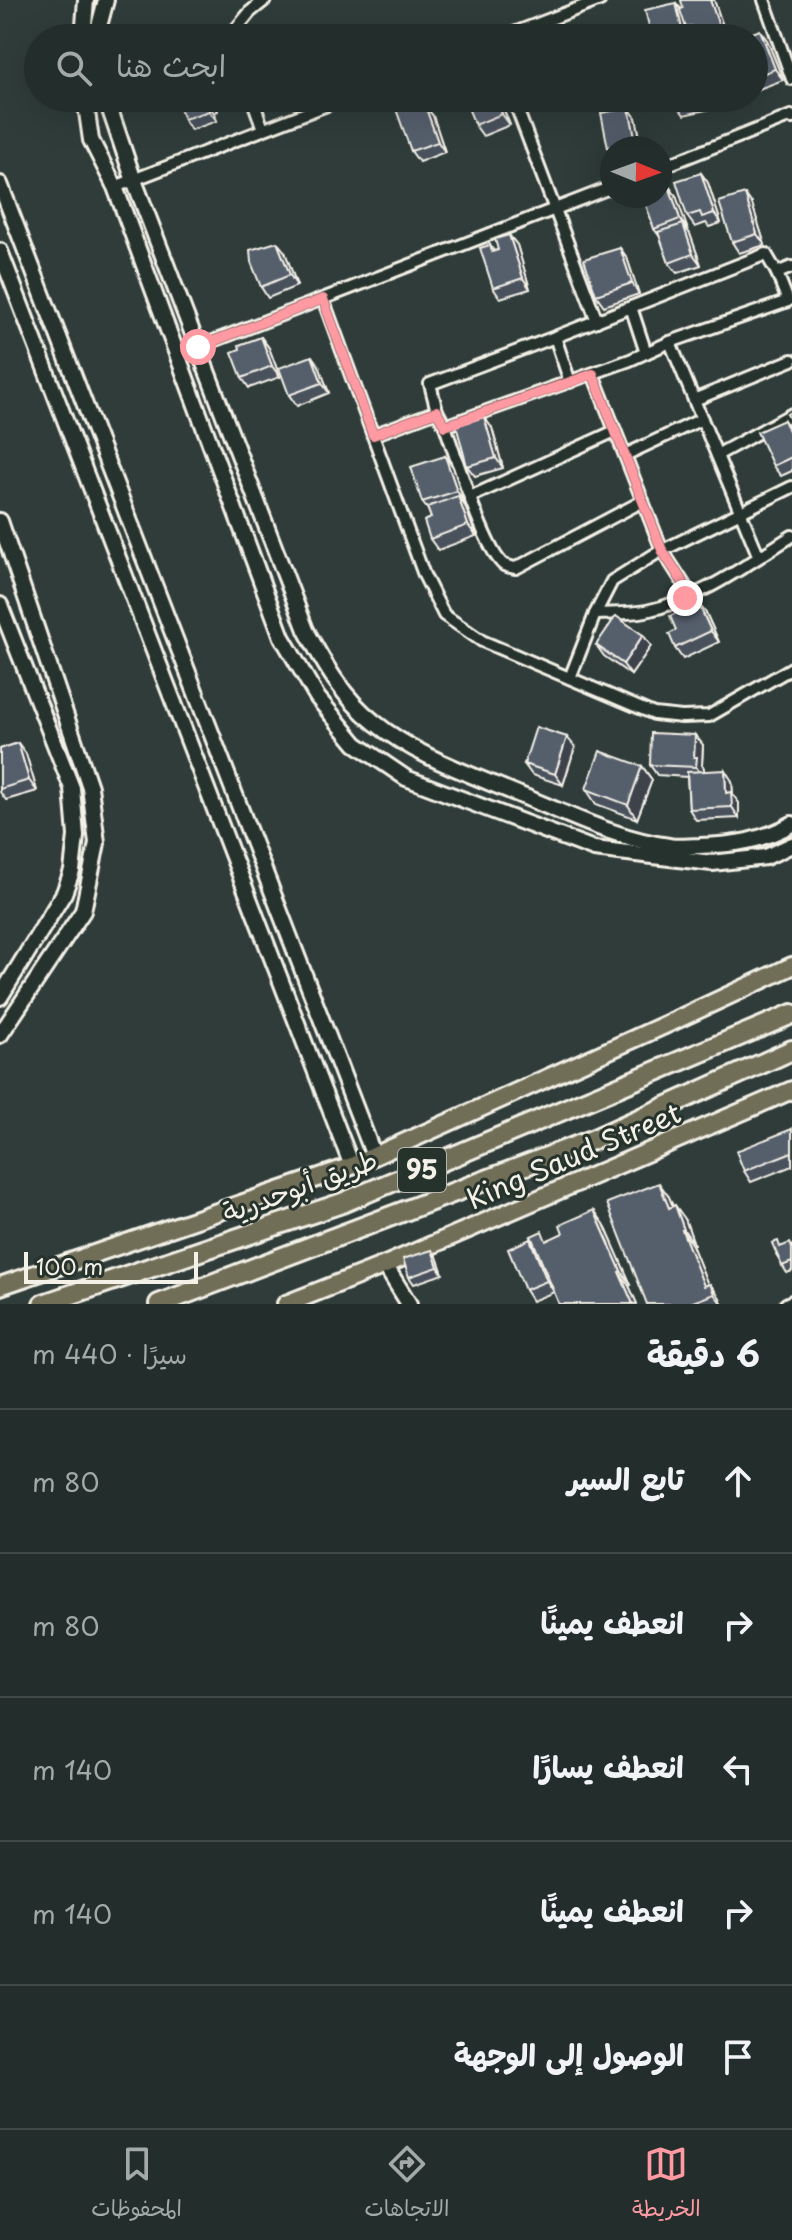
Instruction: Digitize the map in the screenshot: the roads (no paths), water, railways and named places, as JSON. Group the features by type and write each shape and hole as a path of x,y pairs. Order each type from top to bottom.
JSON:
{"highway":[{"name":"طريق أبوحدرية","path":"43,1304 342,1203 792,1014"},
{"name":"95","path":"159,1304 592,1140 792,1050"}],"main road":[{"path":"0,1286 352,1166 792,966"},
{"name":"King Saud Street","path":"286,1304 385,1265 792,1090"}],"street":[{"path":"84,24 86,0"},
{"path":"100,24 106,0"},
{"path":"240,24 265,0"},
{"path":"537,24 600,0"},
{"path":"764,0 792,79"},
{"path":"87,112 91,140 115,187 282,637 317,697 356,744 406,778 594,849 712,863 766,857 792,845"},
{"path":"111,112 306,630 328,672 372,721 408,746 439,762 628,837 671,847 731,845 757,840 792,824"},
{"path":"257,112 263,129"},
{"path":"115,187 308,112"},
{"path":"518,112 597,321"},
{"path":"672,163 792,116"},
{"path":"0,184 374,1156"},
{"path":"198,347 600,192"},
{"path":"0,251 352,1166"},
{"path":"445,426 593,374 670,342 790,306 766,254 430,384 437,411 480,523 495,554 505,565 516,568 643,501"},
{"path":"777,273 792,267"},
{"path":"323,299 424,575 444,615 482,641 654,714 709,716 792,668"},
{"path":"631,307 646,353"},
{"path":"555,337 570,382"},
{"path":"670,342 759,557"},
{"path":"694,400 792,360"},
{"path":"593,374 662,550 691,595"},
{"path":"373,435 437,411"},
{"path":"717,455 792,414"},
{"path":"625,455 702,419"},
{"path":"470,497 615,431"},
{"path":"570,678 595,614 612,581 662,550 792,487"},
{"path":"0,521 90,787 97,843 83,911 0,1035"},
{"path":"595,614 645,611 691,595 725,579 792,536"},
{"path":"0,997 6,977 64,893 72,871 76,836 72,788 1,610"},
{"path":"385,1265 409,1304"},
{"path":"786,1304 792,1301"}]}
